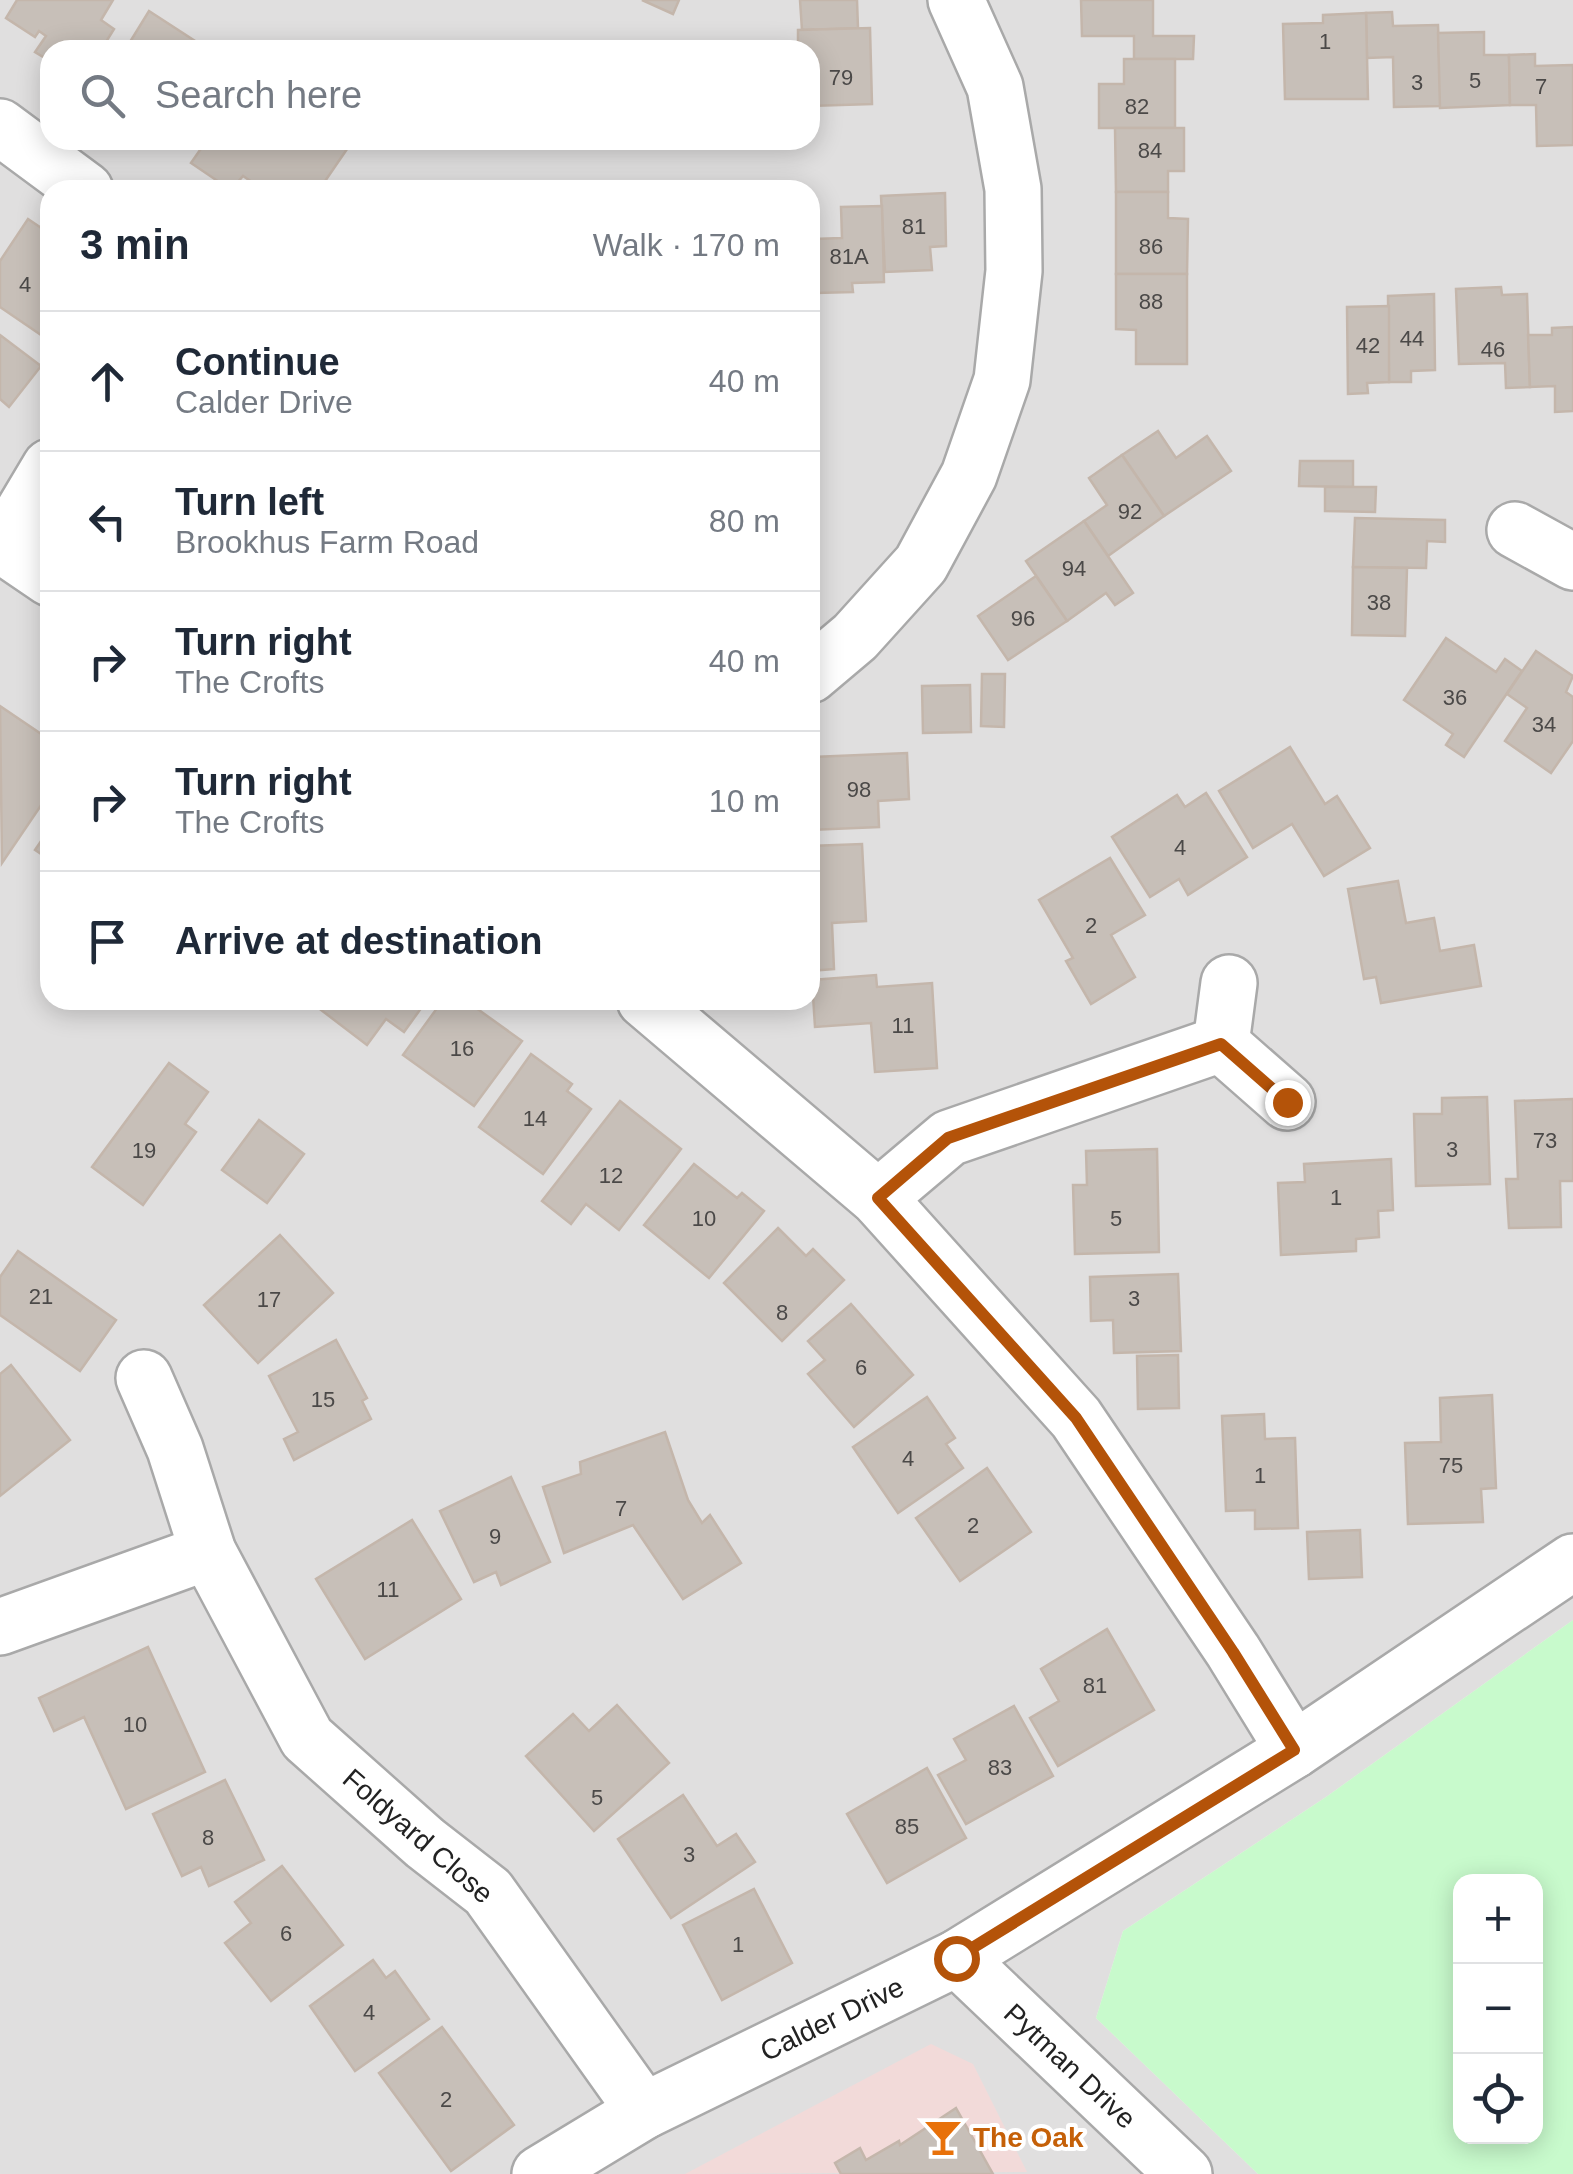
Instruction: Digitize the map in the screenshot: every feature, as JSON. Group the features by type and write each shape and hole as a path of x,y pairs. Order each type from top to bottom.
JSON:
{"street":[{"path":"820,667 855,637 922,564 969,475 1002,380 1014,271 1014,189 995,87 956,0"},
{"path":"0,127 72,180"},
{"path":"40,484 2,545 40,571"},
{"path":"1515,530 1573,562"},
{"path":"1221,1044 1229,983"},
{"path":"656,1010 878,1198 1076,1418 1294,1750"},
{"path":"1221,1044 1287,1102"},
{"path":"878,1198 948,1138 1221,1044"},
{"name":"Foldyard Close","path":"144,1378 176,1449 208,1552 307,1738 425,1843 488,1892 644,2111"},
{"path":"0,1627 208,1552"},
{"name":"Calder Drive","path":"540,2174 644,2111 956,1958 1294,1750 1573,1562"},
{"name":"Pytman Drive","path":"956,1958 1184,2174"}],"shaded area":[{"path":"0,0 1573,0 1573,1620 1326,1797 1123,1931 1096,2018 1258,2174 0,2174"},
{"path":"931,2044 973,2064 1027,2172 685,2174"}],"green space":[{"path":"1573,1620 1573,2174 1258,2174 1096,2018 1123,1931 1326,1797"}],"building":[{"path":"17,0 113,0 101,20 114,29 107,40 43,40 46,36 39,31 35,37 6,18"},
{"path":"642,0 679,0 673,14"},
{"path":"800,0 857,0 858,28 802,30"},
{"path":"1081,0 1153,0 1153,36 1194,36 1193,59 1134,59 1134,36 1082,36"},
{"path":"149,11 194,40 131,40"},
{"path":"1392,12 1393,26 1438,25 1441,106 1394,107 1393,57 1367,58 1366,13"},
{"path":"1366,13 1368,99 1285,99 1283,24 1323,23 1323,15"},
{"path":"870,28 872,104 820,106 820,40 798,40 798,30"},
{"path":"1484,32 1484,55 1509,55 1510,105 1440,108 1438,33"},
{"path":"1535,54 1535,66 1573,65 1573,145 1537,146 1536,105 1510,105 1509,55"},
{"path":"1124,59 1175,59 1175,128 1099,128 1099,84 1124,84"},
{"path":"1115,128 1184,128 1184,171 1168,171 1168,192 1116,192"},
{"path":"200,150 346,150 326,180 249,180 243,176 240,180 216,180 191,163"},
{"path":"1116,192 1168,192 1168,218 1188,219 1187,274 1116,274"},
{"path":"945,193 946,246 930,247 932,270 885,272 881,196"},
{"path":"882,206 884,282 852,283 853,292 820,293 820,239 842,238 841,207"},
{"path":"28,219 40,227 40,334 0,307 0,261"},
{"path":"1116,274 1187,274 1187,364 1136,364 1136,330 1116,329"},
{"path":"1501,287 1502,295 1527,294 1530,387 1506,388 1505,363 1459,364 1456,289"},
{"path":"1434,294 1435,370 1411,371 1411,382 1389,382 1388,296"},
{"path":"1389,306 1389,382 1367,383 1368,393 1348,394 1347,307"},
{"path":"1573,327 1573,411 1555,412 1555,386 1530,387 1528,335 1552,335 1552,328"},
{"path":"0,335 40,367 9,407 0,399"},
{"path":"1158,431 1176,458 1207,436 1231,471 1164,516 1122,455"},
{"path":"1122,455 1164,516 1108,556 1084,521 1107,505 1089,478"},
{"path":"1300,461 1353,461 1353,487 1299,486"},
{"path":"1325,487 1376,487 1375,512 1325,511"},
{"path":"1355,518 1445,520 1445,542 1427,541 1426,568 1353,567"},
{"path":"1084,521 1133,593 1115,605 1106,593 1067,621 1026,561"},
{"path":"1353,567 1407,568 1405,636 1352,635"},
{"path":"1036,576 1067,621 1008,660 978,616"},
{"path":"1446,638 1496,672 1505,659 1522,671 1464,757 1446,745 1453,734 1404,700"},
{"path":"1536,651 1573,676 1566,692 1573,697 1573,741 1551,773 1505,741 1527,708 1507,694"},
{"path":"982,674 1005,674 1004,727 981,726"},
{"path":"970,685 971,732 923,733 922,686"},
{"path":"0,706 40,733 40,807 2,863"},
{"path":"1290,747 1325,804 1337,796 1370,848 1324,876 1292,824 1253,848 1219,791"},
{"path":"907,753 909,799 878,801 879,827 820,830 820,757"},
{"path":"1206,793 1247,857 1188,895 1179,879 1150,897 1112,837 1177,795 1185,807"},
{"path":"862,844 866,921 832,923 834,969 820,970 820,846"},
{"path":"1110,858 1145,915 1111,935 1135,977 1091,1004 1066,961 1073,958 1039,900"},
{"path":"1398,881 1406,923 1434,918 1440,951 1474,945 1481,986 1381,1003 1376,977 1364,979 1348,889"},
{"path":"876,975 877,987 932,983 937,1068 875,1072 871,1023 815,1027 814,1010 820,1010 820,979"},
{"path":"321,1010 420,1010 404,1032 386,1019 367,1045"},
{"path":"436,1010 479,1010 522,1041 474,1106 403,1055"},
{"path":"531,1054 572,1084 567,1091 591,1109 543,1174 479,1127"},
{"path":"169,1063 208,1092 185,1124 196,1132 143,1205 92,1167"},
{"path":"1487,1097 1490,1184 1416,1186 1414,1114 1442,1114 1442,1098"},
{"path":"1573,1099 1573,1181 1560,1181 1561,1227 1509,1228 1506,1179 1518,1179 1515,1101"},
{"path":"620,1101 681,1149 619,1230 586,1204 571,1224 542,1201"},
{"path":"259,1120 304,1154 267,1203 222,1170"},
{"path":"1157,1149 1159,1252 1075,1254 1073,1185 1087,1185 1086,1151"},
{"path":"1391,1159 1393,1210 1378,1211 1379,1237 1356,1239 1356,1251 1281,1255 1278,1183 1305,1182 1304,1164"},
{"path":"694,1164 737,1198 742,1193 764,1211 709,1278 644,1225"},
{"path":"778,1228 806,1256 813,1249 844,1280 782,1341 724,1283"},
{"path":"280,1235 333,1293 258,1363 204,1305"},
{"path":"18,1251 116,1320 80,1371 0,1315 0,1277"},
{"path":"1178,1274 1181,1351 1114,1353 1113,1320 1091,1321 1090,1277"},
{"path":"851,1304 913,1375 854,1427 808,1374 825,1360 808,1341"},
{"path":"336,1340 367,1398 362,1401 371,1419 294,1460 284,1439 298,1432 269,1376"},
{"path":"1178,1355 1179,1408 1138,1409 1137,1356"},
{"path":"11,1365 70,1440 0,1496 0,1374"},
{"path":"1492,1395 1496,1488 1481,1489 1483,1522 1408,1524 1405,1443 1441,1442 1440,1398"},
{"path":"927,1397 955,1438 946,1444 963,1468 898,1513 853,1447"},
{"path":"1264,1414 1265,1439 1295,1438 1298,1528 1255,1529 1255,1510 1226,1511 1222,1416"},
{"path":"665,1432 688,1500 702,1523 710,1515 741,1563 683,1599 633,1525 564,1553 543,1487 581,1474 580,1462"},
{"path":"987,1468 1031,1532 960,1581 916,1518"},
{"path":"511,1477 550,1562 501,1585 496,1572 474,1582 440,1511"},
{"path":"412,1520 461,1599 365,1659 316,1579"},
{"path":"1360,1530 1362,1577 1309,1579 1307,1532"},
{"path":"1107,1629 1154,1710 1058,1766 1030,1718 1059,1701 1041,1669"},
{"path":"148,1647 205,1772 126,1809 84,1717 54,1731 39,1698"},
{"path":"617,1705 669,1763 594,1831 526,1756 573,1714 589,1731"},
{"path":"1014,1706 1053,1776 966,1824 938,1775 966,1760 954,1739"},
{"path":"927,1768 966,1838 887,1883 847,1814"},
{"path":"225,1780 264,1860 209,1886 201,1867 182,1876 153,1814"},
{"path":"683,1795 717,1846 736,1834 755,1862 671,1918 618,1839"},
{"path":"282,1866 343,1945 271,2001 225,1943 251,1923 235,1902"},
{"path":"754,1889 792,1963 722,2000 683,1925"},
{"path":"373,1960 386,1978 395,1971 429,2019 355,2071 310,2006"},
{"path":"442,2027 514,2125 451,2171 379,2073"},
{"name":"The Oak","path":"956,2108 993,2174 841,2174 835,2163 860,2148 866,2160 899,2141 900,2145"}],"place":[{"name":"The Oak","path":"943,2137"}],"route":[{"path":"956,1958 1294,1750 1076,1418 878,1198 948,1138 1221,1044 1287,1102"}]}
